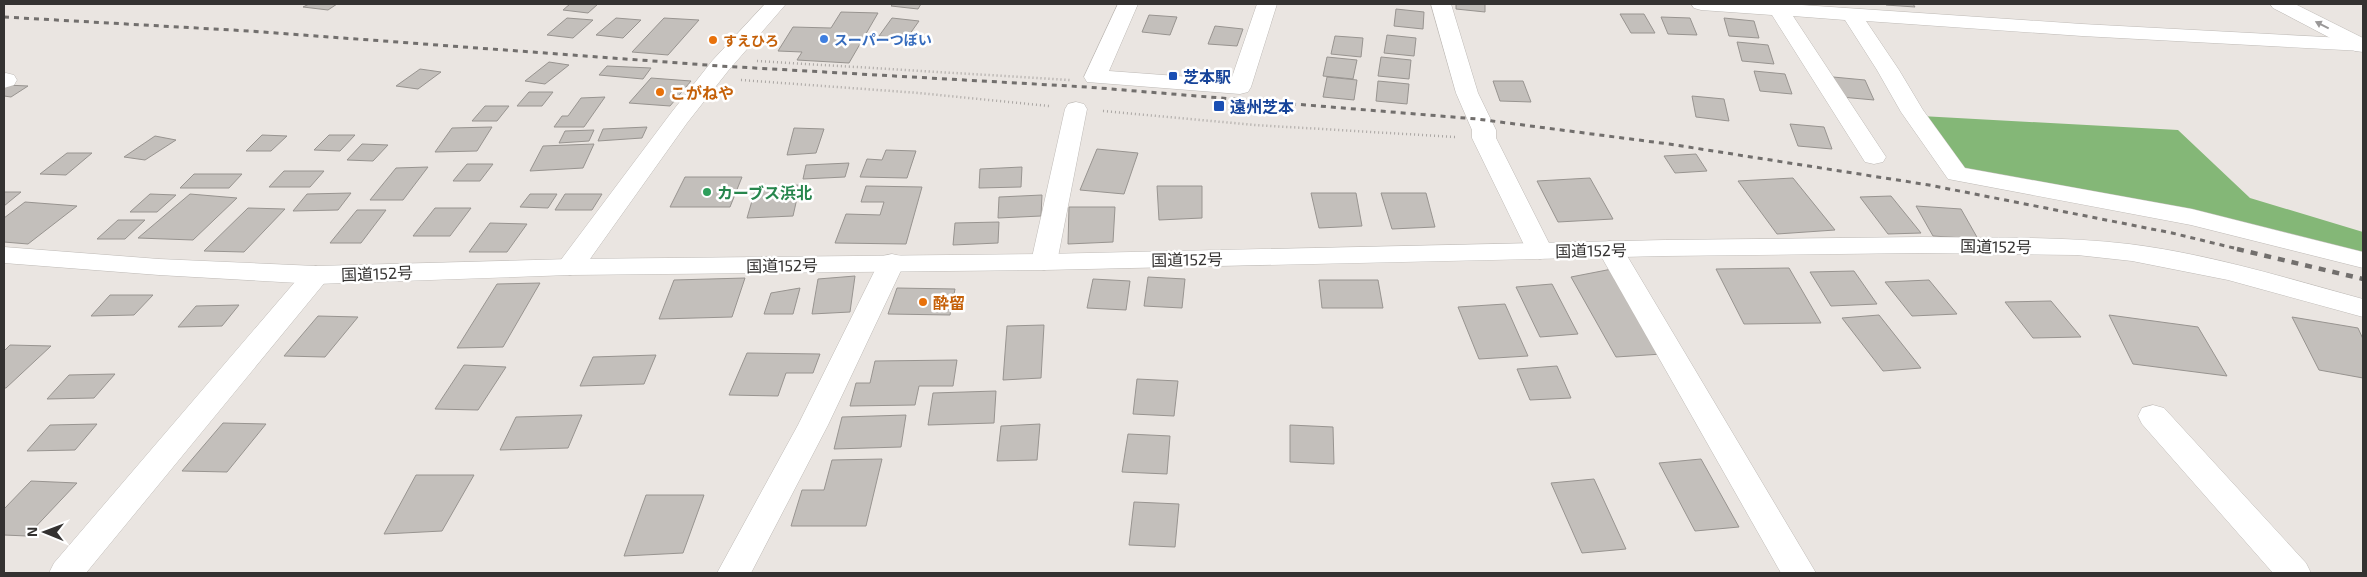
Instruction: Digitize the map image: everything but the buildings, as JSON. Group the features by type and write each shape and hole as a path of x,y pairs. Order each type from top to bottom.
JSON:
{"main road":[{"path":"570,267 711,78 776,4"},
{"path":"1128,4 1094,77 1240,87 1267,4"},
{"path":"1441,4 1464,83 1484,130 1484,138 1540,251"},
{"path":"1700,4 1777,7 2082,30 2363,41"},
{"path":"2280,4 2363,41"},
{"path":"2316,4 2363,41"},
{"path":"1777,7 1874,157"},
{"path":"1851,14 1888,70 1912,112 1957,174 2192,217 2363,260"},
{"path":"1044,262 1076,109"},
{"name":"国道152号","path":"4,255 159,267 316,275 570,267 892,262 1044,262 1540,251 1920,245 2077,247 2132,253 2230,272 2363,308"},
{"path":"1610,250 1799,573"},
{"path":"734,573 813,424 892,262"},
{"path":"66,573 316,275"},
{"path":"2153,416 2294,573"}],"path":[{"path":"726,60 1071,80"},
{"path":"711,78 918,93 1256,125 1484,138"}],"green space":[{"path":"1921,116 2178,130 2250,198 2363,232 2363,258 1959,171"}],"railway":[{"path":"4,17 249,31 720,66 1087,87 1477,119 1669,144 1929,185 2172,233 2242,250"},
{"path":"2237,249 2363,279"}],"place":[{"name":"スーパーつぼい","path":"824,39"},
{"name":"すえひろ","path":"713,40"},
{"name":"芝本駅","path":"1173,76"},
{"name":"こがねや","path":"660,92"},
{"name":"遠州芝本","path":"1219,106"},
{"name":"カーブス浜北","path":"707,192"},
{"name":"酔留","path":"923,302"}]}
